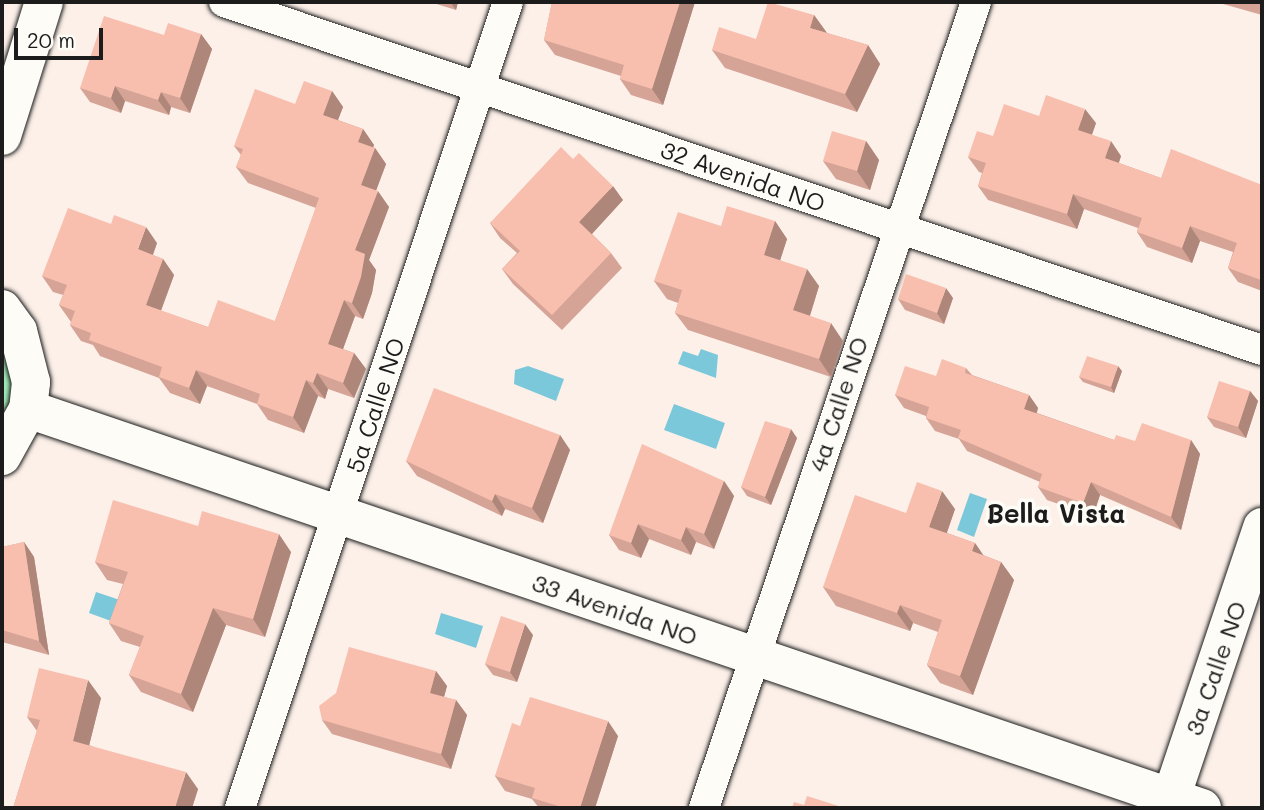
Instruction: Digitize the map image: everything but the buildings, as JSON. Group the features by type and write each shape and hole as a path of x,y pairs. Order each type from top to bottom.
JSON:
{"street":[{"path":"2,136 44,2"},
{"name":"32 Avenida NO","path":"224,2 1262,350"},
{"name":"5a Calle NO","path":"240,808 508,2"},
{"name":"4a Calle NO","path":"704,808 757,657 895,227 976,2"},
{"path":"2,309 28,355 28,409 2,456"},
{"name":"33 Avenida NO","path":"28,409 757,657 1180,805"},
{"name":"3a Calle NO","path":"1180,805 1262,527"}],"green space":[{"path":"2,333 17,373 2,433"}],"water":[{"path":"701,349 718,355 716,378 678,364 683,351 698,356"},
{"path":"528,366 564,379 556,401 514,384 515,370"},
{"path":"674,404 725,423 716,449 664,430"},
{"path":"970,493 987,499 974,537 957,530"},
{"path":"96,592 129,603 122,625 89,613"},
{"path":"441,613 483,626 476,648 435,634"}],"district":[{"name":"Bella Vista","path":"1056,514"}]}
